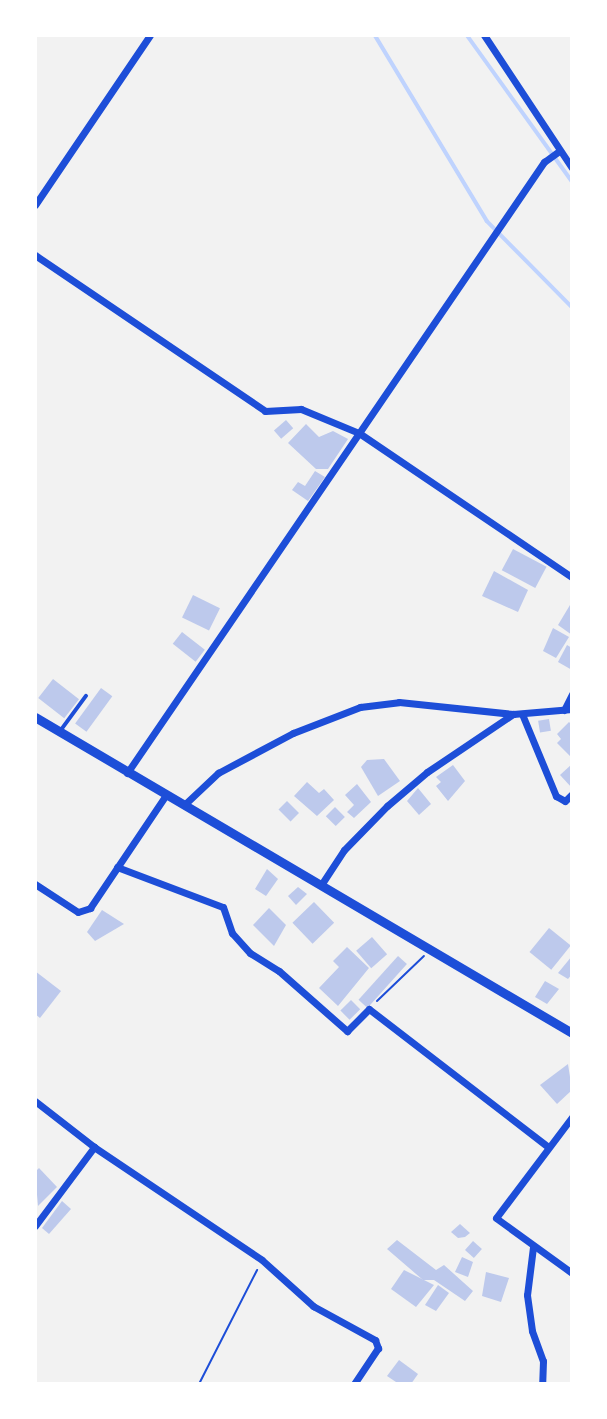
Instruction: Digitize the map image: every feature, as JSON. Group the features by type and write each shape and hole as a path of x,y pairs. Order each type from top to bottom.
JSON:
{"street":[{"path":"35,205 150,35"},
{"path":"484,35 572,168"},
{"path":"127,773 544,162 559,150"},
{"path":"35,255 265,411 301,410 359,433 572,577"},
{"path":"184,805 218,773 293,733 360,708 438,704 522,714 568,710 572,694"},
{"path":"321,885 344,850 387,806 427,772 513,714"},
{"path":"522,714 556,796 565,801 572,794"},
{"path":"35,717 572,1033"},
{"path":"35,884 78,912 90,908 166,795"},
{"path":"117,866 223,907 232,933 250,953 279,971 347,1031 369,1009 548,1147"},
{"path":"35,1101 94,1147 262,1260 313,1306 375,1340 378,1348 354,1384"},
{"path":"572,1117 496,1218 572,1273"},
{"path":"35,1226 94,1147"},
{"path":"533,1247 527,1295 532,1331 543,1361 542,1384"}],"lane":[{"path":"60,732 86,696"}],"path":[{"path":"369,1009 432,949"},
{"path":"199,1384 262,1260"}],"building":[{"path":"286,420 293,428 281,439 274,430"},
{"path":"306,424 319,437 333,431 348,439 328,469 316,469 288,443"},
{"path":"315,471 325,477 308,501 292,490 298,482 305,486"},
{"path":"513,549 547,567 535,588 502,570"},
{"path":"494,571 528,590 518,612 482,596"},
{"path":"193,595 220,608 209,631 182,617"},
{"path":"570,605 572,606 572,635 558,625"},
{"path":"553,628 569,637 556,658 543,651"},
{"path":"182,632 205,650 196,662 173,644"},
{"path":"567,645 572,648 572,670 558,662"},
{"path":"53,679 79,699 64,718 38,698"},
{"path":"101,688 112,696 86,732 75,724"},
{"path":"549,719 551,731 540,733 538,721"},
{"path":"569,722 572,725 572,758 557,743 561,739 557,734"},
{"path":"384,759 400,781 378,796 361,767 367,760"},
{"path":"572,764 572,788 560,775"},
{"path":"453,765 465,781 448,801 436,786 441,782 436,777"},
{"path":"307,782 319,793 324,789 334,800 317,816 294,796"},
{"path":"357,784 371,802 354,818 347,812 354,805 345,795"},
{"path":"418,788 431,804 419,815 407,801"},
{"path":"287,801 299,813 291,822 279,809"},
{"path":"335,807 345,817 336,826 326,816"},
{"path":"267,869 278,879 266,896 255,889"},
{"path":"298,887 307,894 296,905 288,896"},
{"path":"314,902 334,923 313,944 292,923"},
{"path":"269,908 286,925 274,946 253,925"},
{"path":"102,910 124,924 95,941 87,932"},
{"path":"549,928 571,946 551,970 529,952"},
{"path":"372,937 387,954 371,968 356,951"},
{"path":"347,947 369,968 338,1006 319,988 339,967 333,961"},
{"path":"398,956 407,964 367,1008 359,1000"},
{"path":"572,956 572,974 568,979 558,973"},
{"path":"35,971 61,991 40,1018 35,1014"},
{"path":"545,981 559,989 547,1004 535,997"},
{"path":"351,1000 360,1009 350,1020 340,1011"},
{"path":"568,1064 572,1090 557,1104 540,1085"},
{"path":"39,1168 57,1187 38,1206 35,1172"},
{"path":"62,1201 71,1209 49,1234 42,1228"},
{"path":"460,1224 470,1233 458,1238 451,1232"},
{"path":"397,1240 436,1270 444,1265 473,1291 465,1301 434,1280 423,1280 387,1249"},
{"path":"473,1241 482,1249 474,1258 465,1250"},
{"path":"462,1257 473,1262 468,1277 455,1272"},
{"path":"404,1270 434,1285 416,1307 391,1289"},
{"path":"486,1272 509,1278 501,1302 482,1296"},
{"path":"438,1285 449,1293 436,1311 425,1305"},
{"path":"399,1360 418,1374 411,1384 399,1384 387,1376"}],"waterway":[{"path":"375,35 487,221 572,307"},
{"path":"467,35 572,181"}]}
